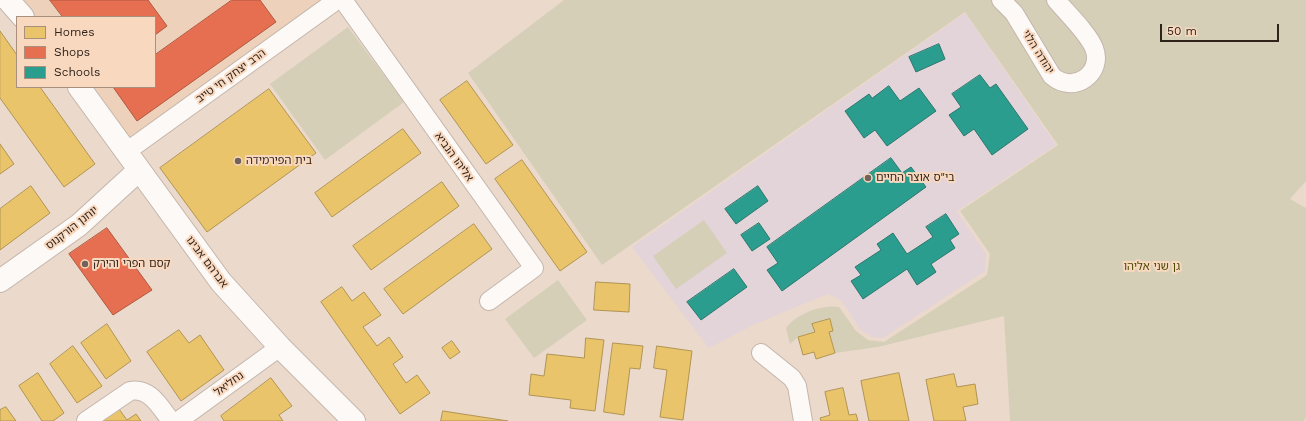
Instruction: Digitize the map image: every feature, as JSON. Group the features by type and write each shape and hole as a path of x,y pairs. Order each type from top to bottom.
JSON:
{"street":[{"path":"8,0 22,16"},
{"path":"23,0 32,16"},
{"name":"הרב יצחק חי טייב","path":"126,152 337,0"},
{"name":"אליהו הנביא","path":"343,0 534,268 489,301"},
{"name":"יהודה הלוי","path":"1001,0 1014,13 1052,76 1060,83 1072,84 1084,80 1092,70 1096,58 1094,48 1056,0"},
{"name":"אברהם אבינו","path":"80,88 221,282 280,347 354,421"},
{"name":"יוחנן הורקנוס","path":"0,281 79,225 140,170"},
{"name":"נחליאל","path":"178,421 280,347"},
{"path":"762,353 792,378 797,386 803,421"},
{"path":"86,421 130,391 138,389 148,393 171,421"}],"shaded area":[{"path":"23,0 337,0 126,152 83,88 156,88 156,16 33,16"},
{"name":"בי\"ס אוצר החיים","path":"965,13 1056,145 957,211 986,254 985,271 883,338 871,337 860,329 841,300 828,294 755,324 709,348 632,247"}],"green space":[{"name":"גן שני אליהו","path":"564,0 1306,0 1306,181 1290,199 1306,208 1306,417 1304,421 1010,421 1004,316 878,347 835,353 829,332 833,331 829,319 813,324 815,332 798,337 790,344 786,328 790,323 796,318 810,311 832,306 839,307 856,331 868,340 884,342 987,275 990,254 960,211 1058,145 965,12 602,265 468,73"},
{"path":"348,27 404,102 325,160 270,84"},
{"path":"704,220 727,253 676,289 653,256"},
{"path":"558,280 587,320 534,358 505,319"}],"building: Homes":[{"path":"0,31 16,54 16,88 41,88 95,164 64,187 0,98"},
{"path":"467,81 513,145 486,164 440,100"},
{"name":"בית הפירמידה","path":"269,89 316,153 207,232 160,168"},
{"path":"403,129 421,153 332,217 315,193"},
{"path":"0,144 14,164 0,174"},
{"path":"522,160 587,252 560,271 495,179"},
{"path":"442,182 459,206 371,270 353,246"},
{"path":"31,186 50,213 0,250 0,209"},
{"path":"474,224 492,249 403,314 384,289"},
{"path":"596,282 630,284 629,312 594,310"},
{"path":"342,287 352,301 364,292 381,315 363,327 377,346 389,337 403,357 393,364 406,383 417,375 430,393 400,414 321,302"},
{"path":"830,319 833,331 829,332 835,353 816,359 814,352 803,355 798,337 815,332 812,324"},
{"path":"107,324 131,361 106,379 81,343"},
{"path":"179,330 189,343 200,335 224,370 181,401 147,352"},
{"path":"586,338 604,340 595,411 570,408 571,400 529,395 531,374 544,376 547,354 584,358"},
{"path":"452,341 460,352 450,359 442,348"},
{"path":"613,343 643,346 640,369 630,368 624,415 604,412"},
{"path":"73,346 102,386 77,403 50,364"},
{"path":"657,346 692,351 683,420 660,417 667,370 654,368"},
{"path":"38,373 64,413 53,421 42,421 19,386"},
{"path":"899,373 909,421 869,421 861,381"},
{"path":"954,374 957,387 975,384 978,404 963,407 966,421 934,421 926,380"},
{"path":"271,378 292,406 279,415 283,421 224,421 221,416"},
{"path":"843,388 849,415 856,414 858,421 821,421 820,418 830,415 825,392"},
{"path":"6,407 16,421 0,421 0,410"},
{"path":"119,409 127,420 136,414 141,421 102,421"},
{"path":"443,411 508,421 441,421"}],"building: Shops":[{"path":"50,0 148,0 167,26 156,34 156,16 62,16"},
{"path":"232,0 260,0 276,22 137,121 114,88 156,88 156,54"},
{"path":"107,228 152,290 113,315 69,254"}],"building: Schools":[{"path":"939,44 945,59 916,72 909,57"},
{"path":"980,75 990,88 996,84 1028,129 992,155 974,129 964,136 949,115 961,107 952,94"},
{"path":"889,86 900,101 919,88 936,111 887,146 875,130 864,138 845,111 869,94 872,98"},
{"path":"891,158 902,173 911,167 926,187 782,291 767,270 778,263 767,247"},
{"path":"758,186 768,201 736,224 725,209"},
{"path":"946,214 959,234 950,240 955,248 931,264 936,272 917,285 907,269 863,299 851,281 861,275 855,267 881,250 877,244 893,233 907,254 933,237 926,227"},
{"path":"759,223 770,239 752,251 741,235"},
{"path":"734,269 747,287 701,320 687,302"}],"place":[{"name":"בית הפירמידה","path":"238,161"},
{"name":"בי\"ס אוצר החיים","path":"868,178"},
{"name":"קסם הפרי והירק","path":"85,264"}]}
